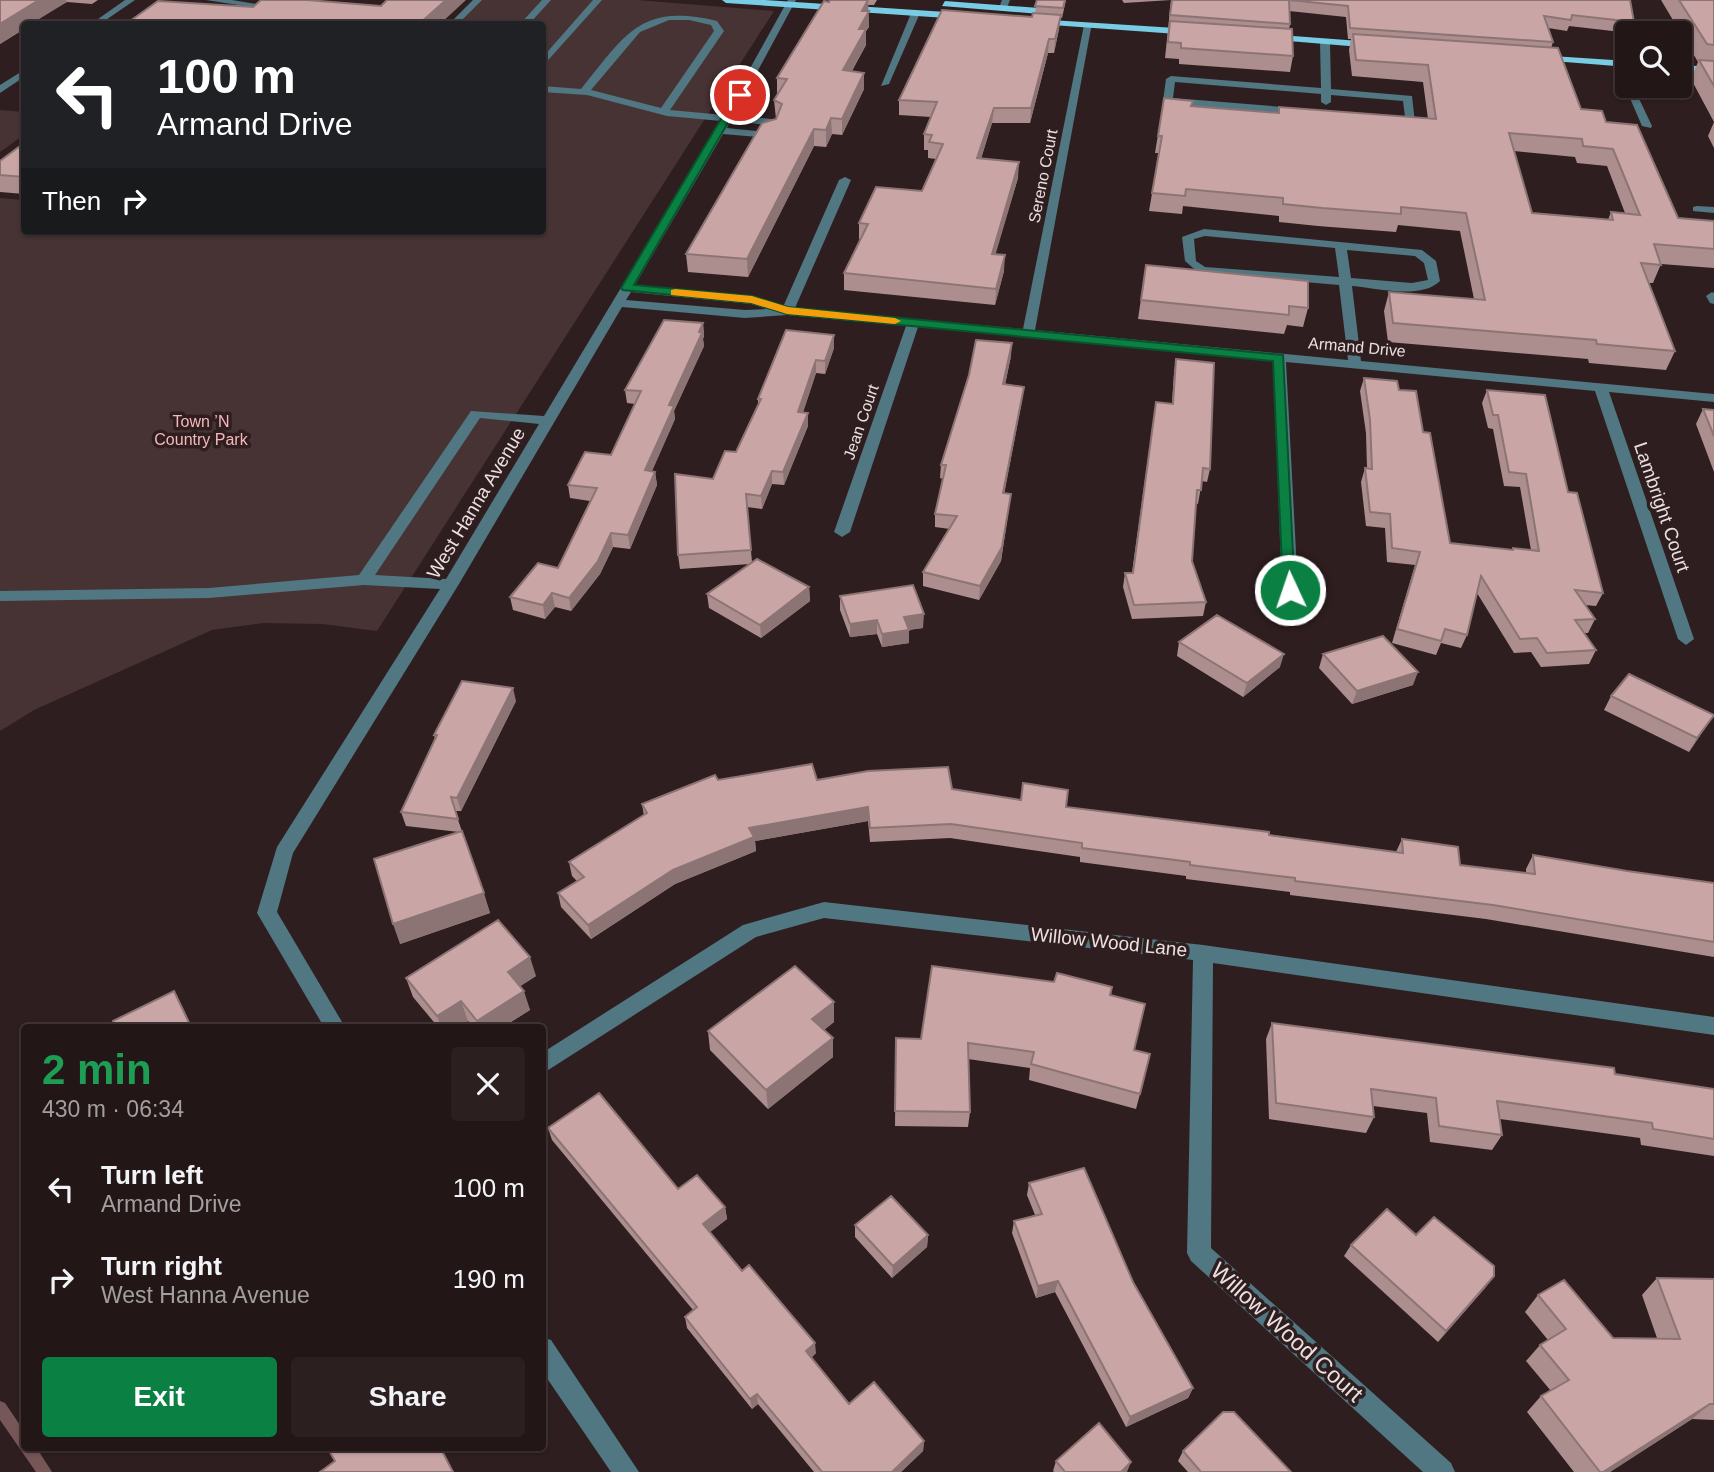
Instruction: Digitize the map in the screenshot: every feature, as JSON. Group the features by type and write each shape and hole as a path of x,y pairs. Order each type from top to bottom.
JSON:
{"main road":[{"path":"726,0 791,2 1200,33"},
{"path":"879,0 1004,4 1192,22"},
{"path":"1282,28 1325,41"},
{"path":"1282,28 1383,39 1325,41 1256,31 1282,28"},
{"path":"1536,46 1615,52"},
{"path":"1529,57 1615,63"},
{"path":"1692,57 1714,59"},
{"path":"1692,69 1714,70"}],"street":[{"path":"100,21 131,0"},
{"path":"210,0 288,9"},
{"path":"456,21 478,0"},
{"path":"527,21 547,0"},
{"path":"546,59 598,0"},
{"name":"West Hanna Avenue","path":"333,1024 267,913 284,852 451,584 724,125 791,2"},
{"path":"884,84 915,13"},
{"path":"584,92 641,24 676,17 698,18 714,23 719,31 664,112"},
{"name":"Sereno Court","path":"1028,334 1090,25"},
{"path":"1325,41 1326,119"},
{"path":"0,90 21,75"},
{"path":"1171,79 1325,90 1408,98 1411,121 1326,119 1168,101 1171,79"},
{"path":"546,89 584,92 724,125"},
{"path":"1634,98 1647,125"},
{"path":"787,311 845,180"},
{"path":"1697,209 1714,210"},
{"path":"1195,233 1341,246 1418,253 1430,261 1434,281 1429,285 1412,287 1203,270 1189,261 1188,237 1195,233"},
{"path":"1341,246 1355,365"},
{"name":"Armand Drive","path":"627,288 752,300 787,311"},
{"name":"Armand Drive","path":"618,303 745,314 787,311 1714,398"},
{"name":"Jean Court","path":"842,532 913,323"},
{"path":"1279,358 1290,590"},
{"name":"Lambright Court","path":"1601,388 1686,639"},
{"path":"364,580 477,414 548,421"},
{"path":"0,596 209,593 364,580 451,584"},
{"name":"Willow Wood Lane","path":"546,1062 750,931 824,910 1203,953 1714,1026"},
{"name":"Willow Wood Court","path":"1203,953 1199,1253 1442,1472"},
{"path":"546,1355 626,1472"}],"green space":[{"name":"Town ’N Country Park","path":"475,0 637,0 774,11 377,631 322,624 263,623 212,630 34,710 0,731 0,198 21,200 21,235 546,235 546,21 454,21"},
{"path":"0,110 21,112 21,137 0,152"}],"building":[{"path":"0,0 39,0 0,24"},
{"path":"261,0 307,0 381,6 387,0 446,0 422,21 130,21 158,1 253,7"},
{"path":"868,0 862,11 869,11 859,29 866,29 843,70 864,73 842,119 831,118 826,130 814,129 747,259 686,254 762,123 776,119 782,104 774,100 787,79 777,78 824,1"},
{"path":"1037,0 1065,0 1063,8 1035,6"},
{"path":"1172,0 1289,0 1290,24 1170,15"},
{"path":"1289,0 1630,0 1634,21 1572,15 1571,20 1544,16 1553,42 1350,28 1348,6"},
{"path":"1679,0 1714,0 1714,45 1707,44"},
{"path":"942,10 1032,17 1033,13 1061,15 1055,39 1049,39 1031,108 994,108 977,158 1019,162 992,254 1005,255 996,289 844,273 868,224 859,223 876,187 922,191 943,144 929,142 932,135 924,134 937,102 899,100"},
{"path":"1170,21 1292,29 1293,56 1181,48 1181,43 1168,42"},
{"path":"1353,34 1558,48 1581,109 1602,111 1606,122 1637,125 1678,218 1714,221 1714,249 1654,244 1661,265 1641,263 1675,351 1597,344 1596,340 1393,323 1389,292 1485,300 1466,213 1401,207 1401,214 1322,208 1283,204 1283,198 1186,189 1185,196 1152,193 1162,136 1158,136 1164,98 1193,101 1191,106 1279,113 1279,107 1436,119 1428,65 1356,60","holes":["1509,133 1582,139 1583,146 1613,149 1640,215 1611,212 1613,220 1532,213"]},
{"path":"1699,60 1714,61 1714,86"},
{"path":"21,145 21,177 0,175 0,161"},
{"path":"1146,265 1308,281 1308,308 1289,306 1289,315 1141,300"},
{"path":"664,320 703,323 699,332 702,333 669,405 674,406 645,470 655,472 628,535 611,533 598,561 569,598 552,593 543,605 510,597 538,563 558,568 597,488 568,485 585,452 611,455 641,391 625,390"},
{"path":"786,330 834,335 825,361 816,360 798,412 808,413 783,472 772,471 761,496 746,494 751,550 678,555 675,474 713,479 725,451 736,452 761,399 758,399"},
{"path":"976,340 1012,343 1003,384 1024,387 1003,493 1011,494 1002,547 980,586 923,572 957,516 935,514 946,465 941,465 969,375"},
{"path":"1176,359 1214,363 1210,469 1203,468 1201,490 1197,490 1192,561 1206,602 1134,605 1125,573 1133,573 1156,402 1173,404"},
{"path":"1364,378 1397,381 1399,390 1416,391 1423,432 1430,433 1450,543 1513,550 1539,551 1526,474 1509,472 1498,415 1493,415 1487,390 1545,395 1568,492 1577,493 1603,593 1575,590 1595,619 1575,620 1596,650 1547,653 1537,638 1520,639 1481,576 1467,635 1445,629 1441,641 1397,629 1420,552 1392,548 1390,514 1370,512 1365,468 1372,469 1370,420"},
{"path":"1703,409 1714,410 1714,436"},
{"path":"757,559 809,587 760,625 707,594"},
{"path":"913,585 924,614 904,617 909,630 882,634 877,620 850,624 840,596"},
{"path":"1217,615 1284,654 1247,683 1179,642"},
{"path":"1383,636 1418,672 1357,691 1323,654"},
{"path":"1629,674 1714,715 1697,738 1611,696"},
{"path":"462,681 513,688 457,798 451,797 458,819 401,812 437,735 434,735"},
{"path":"812,764 817,780 868,771 948,767 952,789 1021,800 1023,783 1068,790 1066,807 1269,832 1269,835 1403,853 1402,839 1458,847 1460,865 1535,874 1533,855 1714,883 1714,942 1493,905 1295,881 1295,878 1190,865 1190,862 1082,848 1082,843 951,824 870,828 868,807 749,828 754,837 673,870 588,925 558,893 584,877 569,862 647,813 642,804 715,775 718,780"},
{"path":"462,831 484,893 393,924 374,859"},
{"path":"498,920 530,957 508,972 524,991 477,1021 461,1001 437,1016 406,978"},
{"path":"795,966 834,1002 812,1019 833,1038 766,1090 708,1031"},
{"path":"932,966 1054,982 1057,973 1112,987 1110,995 1145,1004 1134,1050 1150,1054 1140,1094 1031,1064 1034,1052 968,1043 970,1112 895,1111 896,1038 921,1039"},
{"path":"174,991 190,1024 114,1024 113,1021"},
{"path":"1272,1023 1614,1068 1615,1074 1714,1089 1714,1139 1653,1129 1652,1123 1497,1101 1502,1135 1439,1126 1436,1098 1371,1089 1374,1117 1276,1103"},
{"path":"599,1093 678,1189 697,1175 725,1207 703,1224 742,1271 749,1265 815,1343 806,1351 849,1404 874,1382 924,1441 892,1472 822,1472 757,1394 750,1399 685,1317 697,1307 548,1128"},
{"path":"1084,1168 1133,1282 1193,1388 1130,1417 1058,1281 1038,1286 1014,1221 1042,1214 1029,1183"},
{"path":"891,1196 928,1235 893,1266 855,1225"},
{"path":"1387,1209 1416,1235 1434,1217 1494,1266 1494,1276 1446,1331 1351,1245"},
{"path":"1657,1278 1714,1279 1714,1404 1600,1472 1541,1396 1569,1380 1540,1345 1566,1329 1538,1295 1564,1280 1613,1338 1680,1339"},
{"path":"1223,1412 1234,1412 1291,1472 1201,1472 1183,1451"},
{"path":"1099,1423 1131,1462 1121,1472 1065,1472 1056,1461"},
{"path":"329,1451 442,1451 453,1472 320,1472 335,1461"}],"waterway":[{"path":"0,1408 21,1439"},
{"path":"30,1451 45,1472"}],"slow traffic":[{"path":"675,293 752,300 787,311 895,321"}],"route":[{"path":"740,95 627,288 752,300 787,311 1279,358 1290,590"}]}
